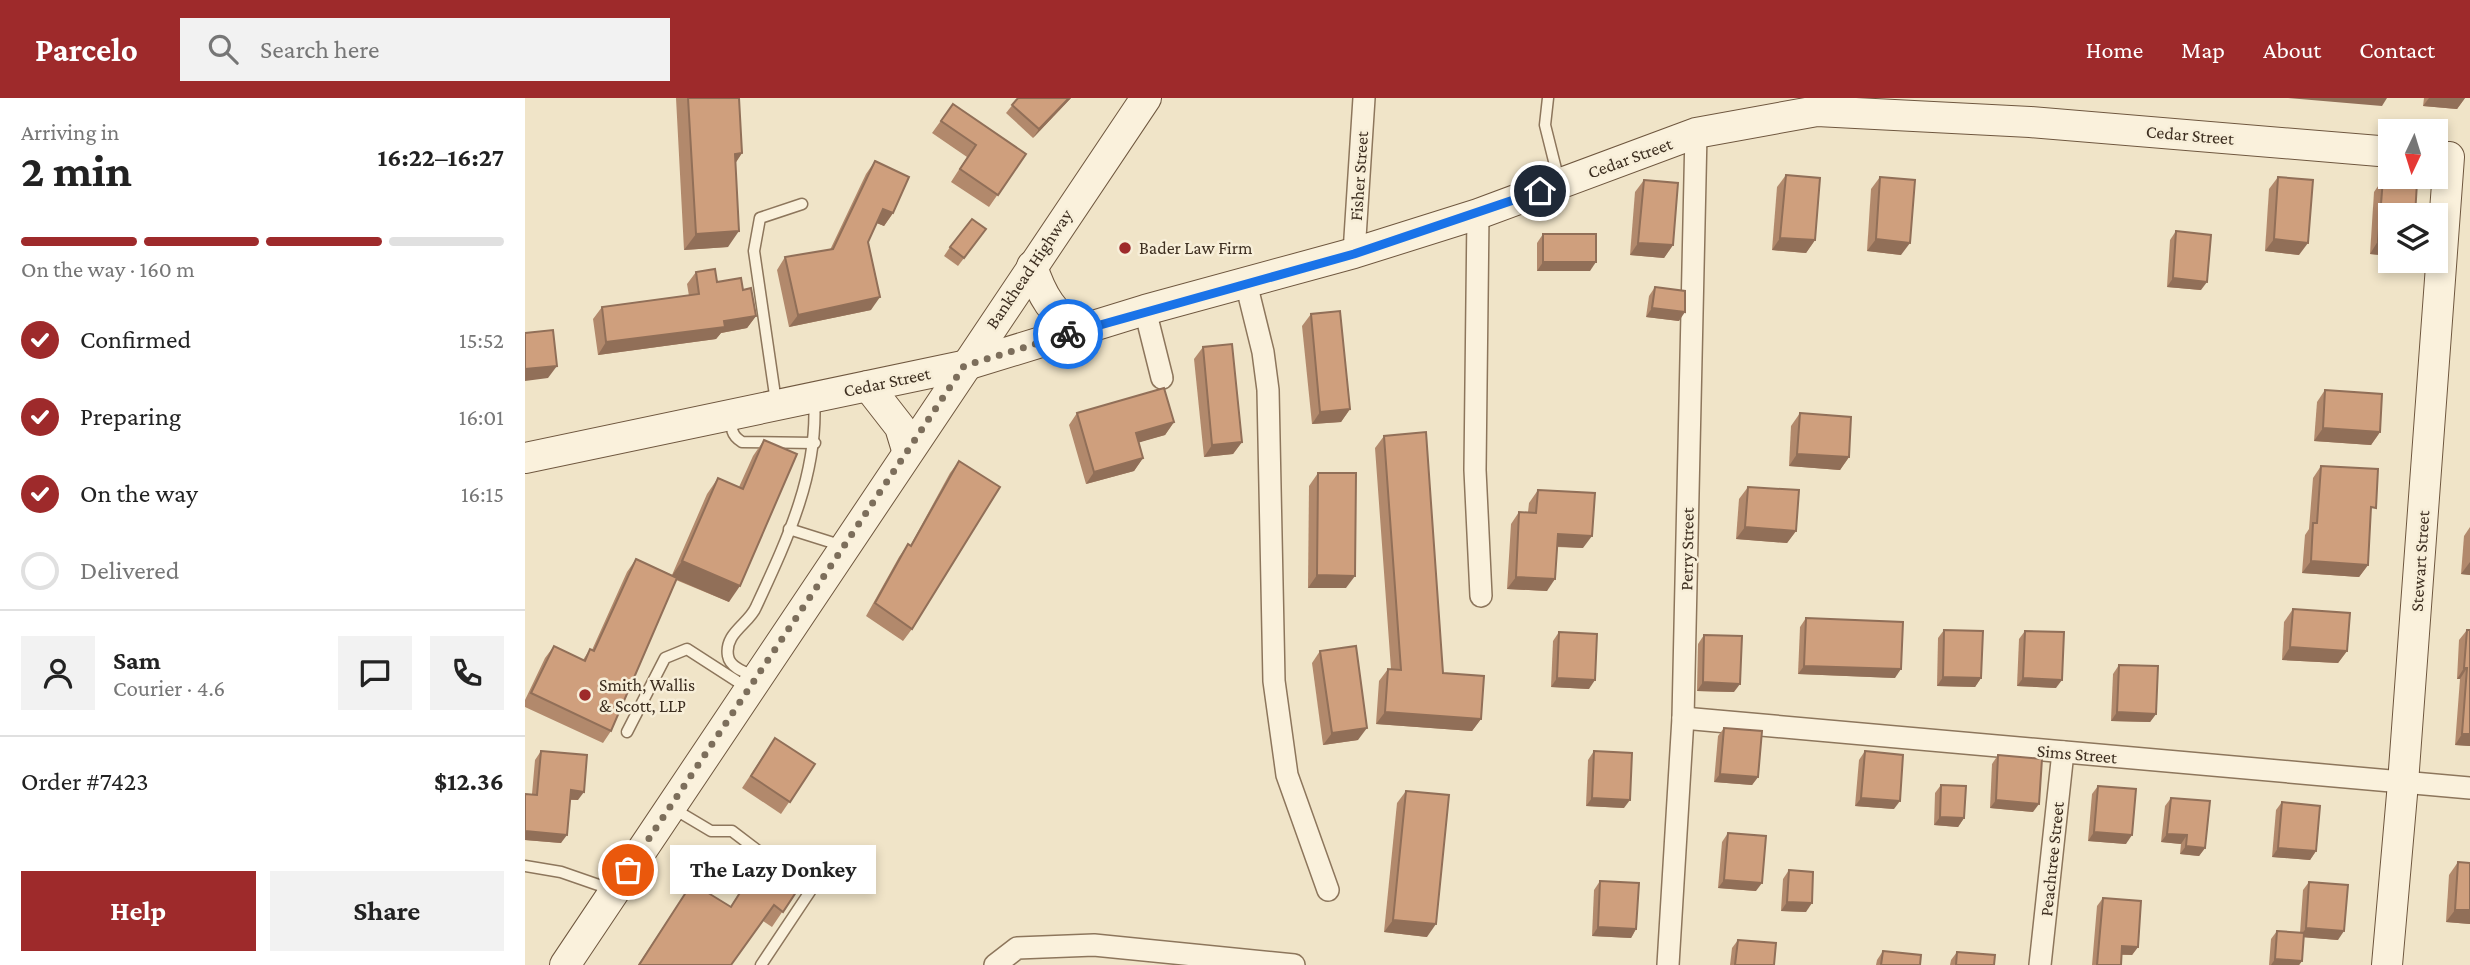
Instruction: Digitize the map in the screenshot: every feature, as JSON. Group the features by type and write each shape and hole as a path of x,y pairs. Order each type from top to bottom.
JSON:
{"street":[{"name":"Bankhead Highway","path":"570,963 614,891 843,546 1146,98"},
{"name":"Fisher Street","path":"1354,254 1364,98"},
{"name":"Cedar Street","path":"525,458 964,366 1145,310 1354,254 1478,214 1696,133 1817,111 1875,111 2378,151"},
{"name":"Perry Street","path":"1668,965 1683,719 1696,133"},
{"name":"Stewart Street","path":"2387,965 2452,157"},
{"path":"1478,214 1479,384 1475,470 1481,596"},
{"path":"1032,266 1043,295 1056,314 1080,331"},
{"path":"1247,283 1263,352 1268,390 1273,681 1287,775 1328,890"},
{"path":"1145,310 1162,378"},
{"path":"868,386 899,427 907,450"},
{"name":"Sims Street","path":"1683,719 2470,788"},
{"name":"Peachtree Street","path":"2040,965 2063,752"},
{"path":"995,965 1017,948 1094,945 1237,963 1294,965"}],"lane":[{"path":"1548,98 1545,125 1560,184"},
{"path":"776,405 754,251 760,218 802,204"},
{"path":"753,683 733,666 728,657 729,648 732,635 754,613 804,492 815,443 814,397"},
{"path":"734,414 731,428 734,437 742,442 815,443"},
{"path":"789,529 843,546"},
{"path":"627,732 665,658 687,649 753,683"},
{"path":"670,807 711,831 732,831 811,890 761,965"},
{"path":"525,866 561,872 614,891"}],"building":[{"path":"688,98 739,98 742,153 735,154 739,231 696,234"},
{"path":"1018,98 1069,98 1039,129 1012,105"},
{"path":"953,104 1026,154 998,195 960,169 976,145 941,121"},
{"path":"875,161 909,177 893,213 883,209 868,242 880,297 798,315 785,257 833,249"},
{"path":"1786,175 1820,178 1815,240 1780,238"},
{"path":"1880,177 1915,180 1910,243 1876,239"},
{"path":"2278,177 2313,180 2308,243 2274,239"},
{"path":"1644,180 1678,183 1673,245 1638,243"},
{"path":"2382,189 2417,189 2416,203 2381,203"},
{"path":"972,219 986,229 964,258 950,247"},
{"path":"2176,231 2211,235 2207,282 2173,278"},
{"path":"1543,234 1596,234 1596,262 1543,262"},
{"path":"715,269 717,282 741,278 743,290 751,288 756,316 724,321 725,327 606,342 602,307 699,294 696,272"},
{"path":"1655,287 1685,291 1685,312 1652,308"},
{"path":"1340,311 1350,409 1320,412 1311,314"},
{"path":"553,330 557,366 525,369 525,333"},
{"path":"1232,344 1242,442 1212,445 1203,347"},
{"path":"1164,388 1174,422 1136,433 1143,458 1094,472 1077,413"},
{"path":"2325,390 2382,394 2380,432 2323,428"},
{"path":"1800,413 1851,417 1849,457 1797,454"},
{"path":"1426,432 1443,673 1484,676 1481,719 1385,712 1388,669 1401,670 1384,436"},
{"path":"764,440 797,454 740,586 682,561 718,478 743,489"},
{"path":"959,461 1000,487 912,629 875,603"},
{"path":"2321,466 2378,469 2376,508 2371,507 2368,565 2311,561"},
{"path":"1318,473 1356,473 1355,576 1317,575"},
{"path":"1748,487 1799,490 1796,531 1745,527"},
{"path":"1538,490 1595,493 1592,536 1558,534 1555,579 1516,577 1519,512 1536,513"},
{"path":"636,559 677,578 611,731 531,693 554,646 585,661 590,649 594,651"},
{"path":"2293,609 2350,613 2347,651 2290,647"},
{"path":"1806,618 1903,622 1901,669 1804,666"},
{"path":"1944,630 1983,631 1981,678 1943,677"},
{"path":"2467,630 2470,630 2470,734 2462,734 2467,668 2464,668"},
{"path":"2025,631 2064,632 2062,680 2023,678"},
{"path":"1559,632 1597,634 1595,680 1557,678"},
{"path":"1704,635 1742,636 1740,684 1703,682"},
{"path":"1356,646 1367,728 1332,733 1320,651"},
{"path":"2119,665 2158,666 2156,714 2117,712"},
{"path":"1724,728 1762,731 1758,777 1720,774"},
{"path":"775,738 815,764 790,802 751,776"},
{"path":"541,751 587,755 584,792 571,790 567,835 525,831 525,794 537,795"},
{"path":"1594,751 1632,753 1630,800 1592,798"},
{"path":"1865,751 1903,755 1900,801 1861,798"},
{"path":"1998,755 2042,759 2039,804 1996,800"},
{"path":"1941,785 1966,786 1964,818 1940,817"},
{"path":"2098,786 2136,789 2132,835 2094,832"},
{"path":"1406,791 1449,795 1436,924 1393,920"},
{"path":"2171,798 2210,801 2205,848 2186,846 2187,835 2167,834"},
{"path":"2282,802 2320,806 2316,851 2278,848"},
{"path":"1728,833 1766,836 1762,883 1724,880"},
{"path":"768,848 808,874 783,912 774,905 731,965 639,965 692,883 731,907"},
{"path":"2458,862 2470,863 2470,910 2455,910"},
{"path":"1789,870 1813,872 1812,903 1787,902"},
{"path":"1600,881 1639,883 1636,929 1598,927"},
{"path":"2309,882 2348,885 2344,931 2306,928"},
{"path":"2103,898 2141,901 2138,947 2122,946 2121,965 2097,965"},
{"path":"2277,931 2304,933 2302,961 2275,959"},
{"path":"1738,940 1776,943 1774,965 1735,965"},
{"path":"1883,951 1921,955 1920,965 1881,965"},
{"path":"1957,952 1995,955 1994,965 1956,965"}],"way so far":[{"path":"628,870 964,366 1068,334"}],"place":[{"name":"Bader Law Firm","path":"1125,248"},
{"name":"Smith, Wallis & Scott, LLP","path":"585,695"},
{"name":"The Lazy Donkey","path":"628,870"}],"route":[{"path":"1068,334 1145,310 1354,254 1540,191"}]}
